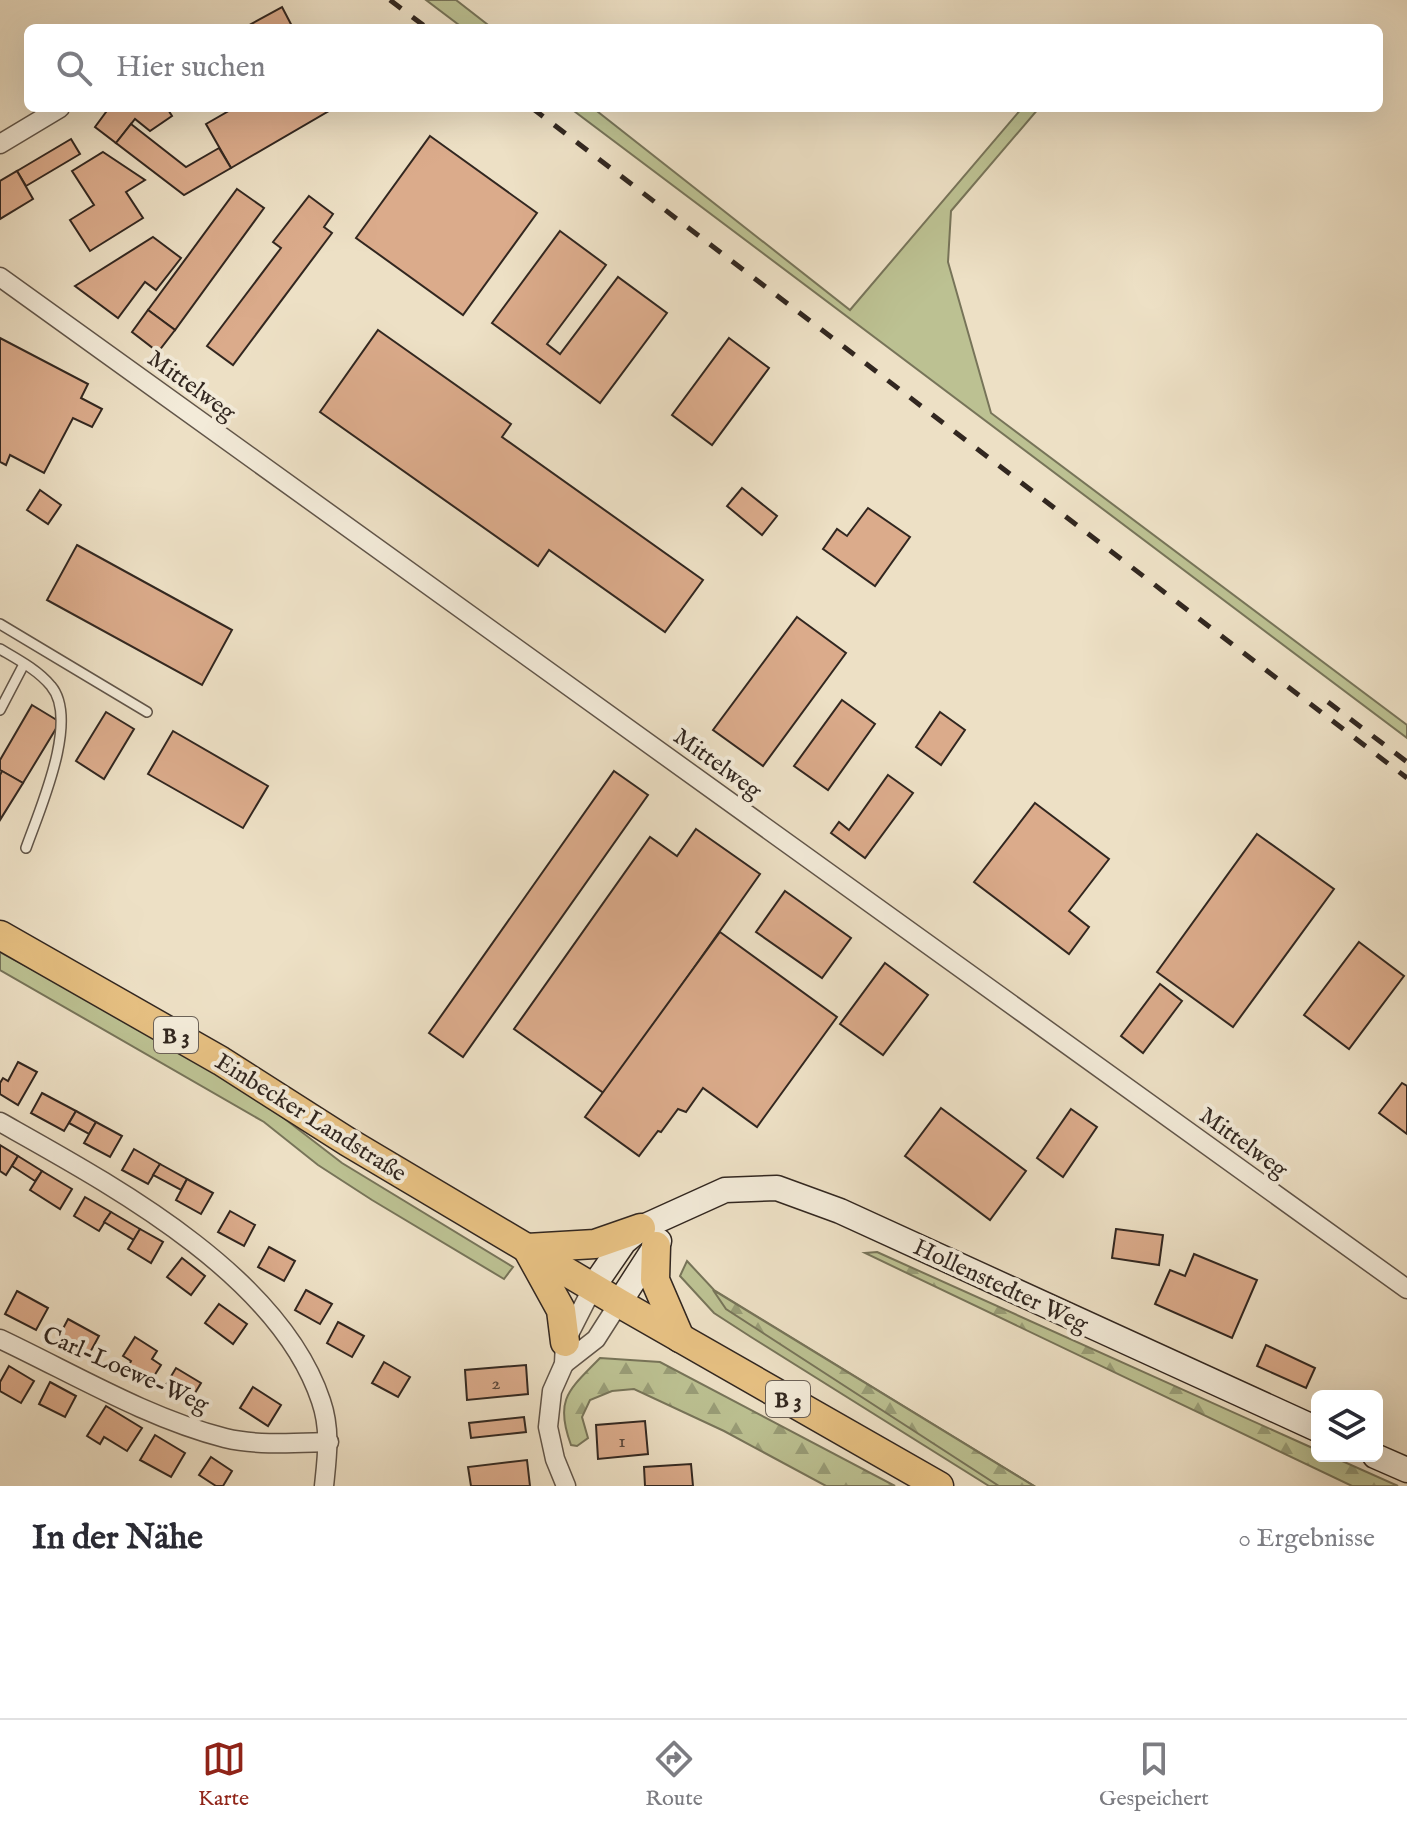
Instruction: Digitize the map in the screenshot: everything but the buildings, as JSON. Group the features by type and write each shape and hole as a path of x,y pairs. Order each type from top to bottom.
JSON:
{"main road":[{"name":"Einbecker Landstraße","path":"0,935 221,1061 619,1303"},
{"name":"Hollenstedter Weg","path":"648,1237 678,1211 725,1190 745,1186 777,1188 809,1198 1311,1426"},
{"path":"564,1353 561,1310 527,1248 648,1237"},
{"path":"593,1287 624,1242 648,1237"},
{"path":"619,1303 648,1237"},
{"path":"648,1237 655,1280 680,1338"},
{"name":"B 3","path":"619,1303 939,1486"},
{"path":"1383,1460 1407,1470"}],"street":[{"path":"0,144 53,112"},
{"name":"Mittelweg","path":"0,277 1407,1289"},
{"path":"0,1122 153,1213 225,1270 266,1310 302,1359 321,1401 329,1442 324,1486"},
{"path":"566,1486 555,1459 548,1427 552,1391 564,1353 593,1287"},
{"path":"564,1353 596,1339 619,1303"},
{"name":"Carl-Loewe-Weg","path":"0,1339 167,1417 226,1438 272,1443 329,1442"}],"lane":[{"path":"0,624 147,712"},
{"path":"0,649 53,687 62,717 48,782 26,848"},
{"path":"0,710 24,664"}],"green space":[{"path":"426,0 456,0 487,24 458,24"},
{"path":"575,112 598,112 850,310 1019,112 1036,112 951,211 948,262 991,413 1407,725 1407,738"},
{"path":"0,952 175,1047 268,1106 342,1163 513,1267 504,1279 372,1200 318,1165 264,1122 0,970"},
{"path":"877,1252 1311,1447 1311,1462 1344,1462 1398,1486 1352,1486 865,1253"},
{"path":"687,1261 714,1290 1034,1486 989,1486 751,1337 714,1313 680,1276"},
{"path":"713,1290 1034,1486 999,1486 726,1309"},
{"path":"600,1358 660,1362 895,1486 826,1486 724,1431 634,1389 612,1391 590,1400 582,1417 588,1438 577,1446 571,1445 564,1416 568,1396"}],"railway":[{"path":"390,0 422,24"},
{"path":"537,112 1407,778"},
{"path":"1328,702 1407,762"}]}
